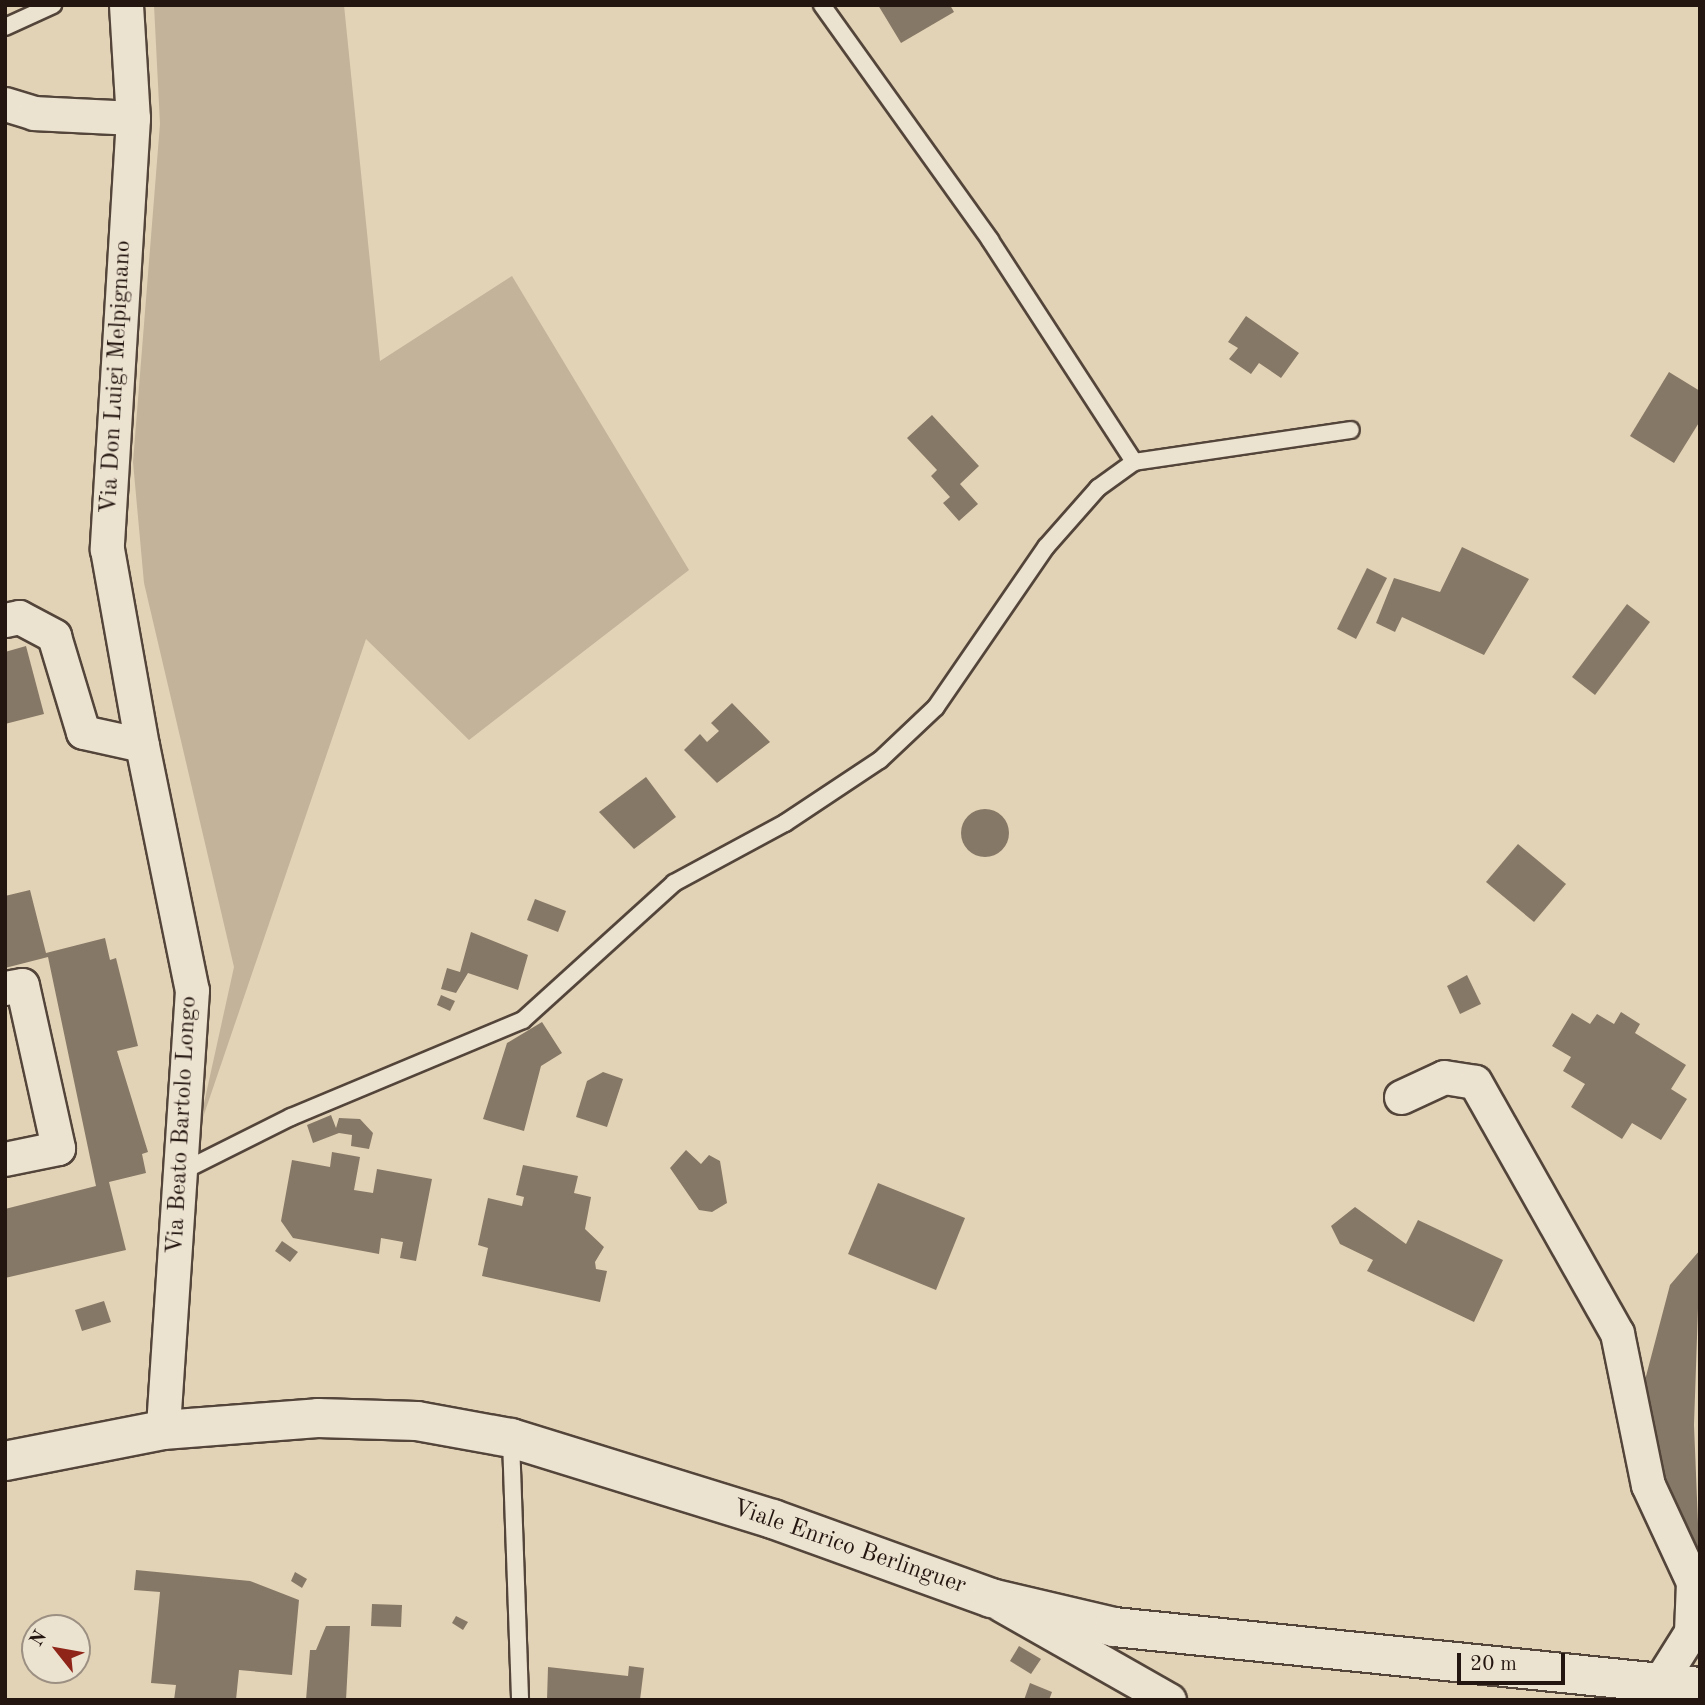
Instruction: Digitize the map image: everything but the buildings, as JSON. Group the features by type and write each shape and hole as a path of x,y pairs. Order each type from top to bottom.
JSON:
{"main road":[{"name":"Viale Enrico Berlinguer","path":"5,1461 163,1430 318,1418 417,1420 511,1438 774,1519 991,1598 1114,1626 1635,1688 1700,1687"}],"street":[{"name":"Via Don Luigi Melpignano","path":"126,5 133,118 107,549 142,745"},
{"path":"5,104 34,113 133,118"},
{"path":"5,620 19,617 54,636 83,732 142,745"},
{"name":"Via Beato Bartolo Longo","path":"142,745 192,989 163,1430"},
{"path":"5,988 22,985 58,1148 5,1159"},
{"path":"1401,1097 1444,1077 1475,1082 1617,1333 1648,1485 1693,1582 1690,1632 1635,1688"},
{"path":"991,1598 1169,1700"}],"lane":[{"path":"5,27 53,5"},
{"path":"822,5 990,240 1134,462"},
{"path":"181,1172 291,1117 523,1020 674,883 785,823 880,760 936,706 1046,547 1098,488 1134,462 1351,430"},
{"path":"511,1438 520,1700"}],"shaded area":[{"path":"154,5 344,5 380,361 512,276 689,570 469,740 366,639 197,1135 234,967 144,583 133,462 160,124"}]}
